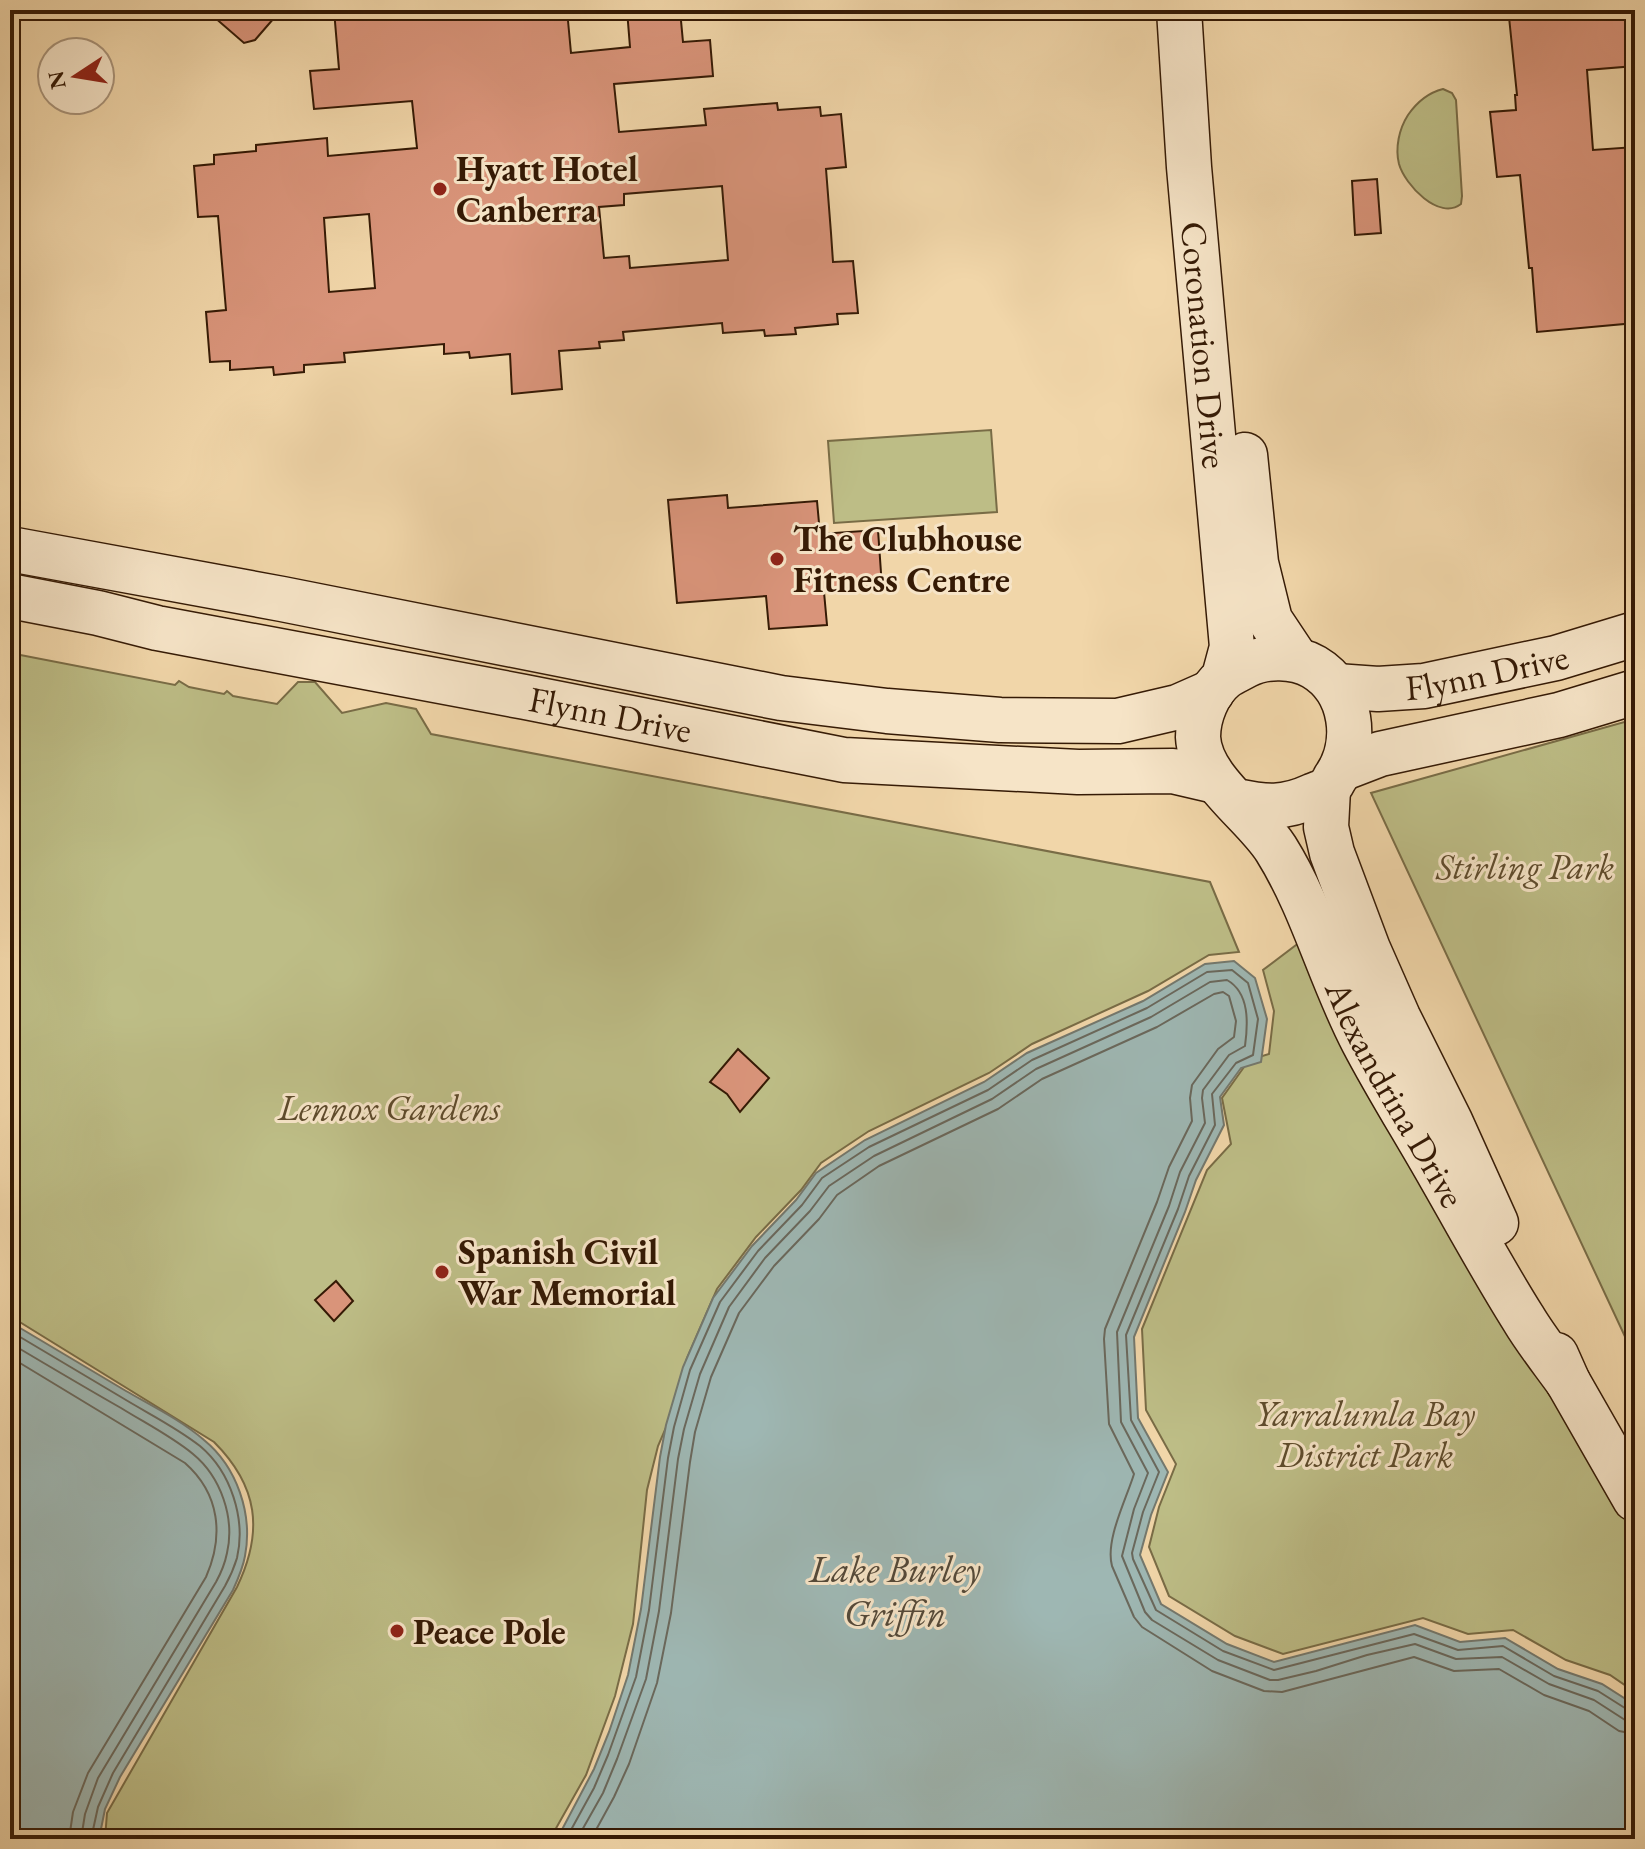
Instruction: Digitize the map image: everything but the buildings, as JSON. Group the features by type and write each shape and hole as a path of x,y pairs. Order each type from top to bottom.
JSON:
{"main road":[{"name":"Coronation Drive","path":"1179,10 1189,167 1232,647 1218,684"},
{"name":"Coronation Drive","path":"1209,10 1218,165 1256,563 1270,620 1296,659"},
{"name":"Flynn Drive","path":"10,549 297,602 781,698 887,711 1000,720 1118,721 1178,707 1218,684"},
{"path":"98,613 108,568"},
{"name":"Flynn Drive","path":"10,596 157,628 844,760 1078,772 1173,771 1226,791"},
{"name":"Flynn Drive","path":"1336,686 1378,689 1424,686 1556,658 1635,634"},
{"path":"1270,659 1296,659 1317,668 1336,686 1349,724 1349,749 1335,779 1285,805 1262,806 1226,791 1202,758 1198,737 1201,714 1218,684 1252,662 1270,659"},
{"name":"Flynn Drive","path":"1335,779 1380,754 1559,715 1635,692"},
{"name":"Alexandrina Drive","path":"1335,779 1326,827 1332,853 1368,949 1568,1382"},
{"name":"Alexandrina Drive","path":"1226,791 1271,841 1289,869 1362,1040 1524,1319 1568,1382 1635,1499"}],"green space":[{"path":"1443,89 1452,93 1456,100 1462,196 1461,204 1452,208 1433,204 1415,190 1402,172 1397,152 1402,126 1408,115 1423,99"},
{"path":"991,430 997,512 834,523 828,441"},
{"name":"Lennox Gardens","path":"10,653 175,685 179,681 189,687 224,694 227,691 233,696 277,704 298,682 315,682 342,713 386,703 416,709 431,734 1210,882 1239,952 1209,955 1148,991 1032,1044 989,1073 869,1131 821,1163 801,1190 756,1237 717,1289 687,1358 671,1416 658,1446 647,1490 633,1624 615,1696 586,1775 550,1839 105,1839 107,1813 237,1587 251,1547 252,1510 240,1475 214,1442 10,1316"},
{"name":"Stirling Park","path":"1635,719 1635,1358 1371,793"},
{"name":"Yarralumla Bay District Park","path":"1304,939 1635,1518 1635,1692 1610,1675 1566,1660 1513,1630 1468,1634 1423,1618 1283,1654 1235,1636 1169,1596 1149,1547 1159,1507 1176,1464 1146,1410 1142,1329 1207,1170 1231,1144 1222,1098 1249,1060 1269,1054 1274,1011 1263,970"}],"water":[{"name":"Lake Burley Griffin","path":"1234,961 1255,978 1267,1019 1261,1062 1241,1068 1220,1097 1224,1125 1196,1180 1134,1337 1138,1418 1168,1472 1140,1555 1161,1604 1227,1644 1274,1662 1415,1625 1460,1642 1505,1638 1558,1669 1602,1684 1635,1705 1635,1839 557,1839 594,1769 628,1675 641,1609 660,1457 683,1367 713,1298 752,1246 796,1200 816,1173 865,1140 984,1082 1027,1053 1143,1001 1205,964"},
{"path":"10,1322 195,1433 216,1451 234,1477 247,1524 244,1560 237,1582 120,1777 105,1809 99,1839 10,1839"}],"place":[{"name":"Hyatt Hotel Canberra","path":"440,189"},
{"name":"The Clubhouse Fitness Centre","path":"777,559"},
{"name":"Spanish Civil War Memorial","path":"442,1272"},
{"name":"Peace Pole","path":"397,1631"}]}
